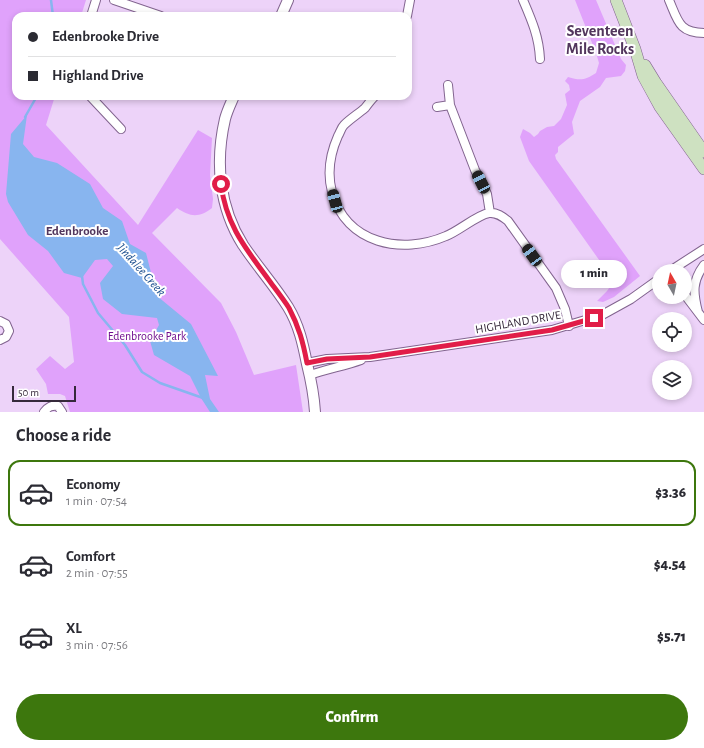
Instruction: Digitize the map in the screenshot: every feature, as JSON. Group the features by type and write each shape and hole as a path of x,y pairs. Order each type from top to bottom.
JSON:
{"main road":[{"path":"616,0 635,49 699,146 704,169"}],"street":[{"path":"92,12 96,0"},
{"path":"114,0 149,12"},
{"path":"283,12 288,0"},
{"path":"408,12 410,0"},
{"path":"523,0 537,33 540,59"},
{"path":"669,0 679,24 687,31 704,33"},
{"path":"448,85 450,105 474,170 487,194 490,213"},
{"path":"94,100 121,129"},
{"path":"232,100 225,117 220,142 219,170 223,197 233,227 243,245 288,307 302,337 314,396 315,412"},
{"path":"372,100 366,107 343,126 333,147 330,164 330,182 335,201 341,214 363,234 384,244 406,245 427,243 447,236 490,213 500,215 508,221 556,288 565,310 569,326"},
{"path":"437,107 450,105"},
{"path":"682,264 703,251"},
{"path":"698,312 694,286 698,273 704,265"},
{"name":"HIGHLAND DRIVE","path":"307,363 327,359 370,357 552,330 602,315 631,299 652,284"},
{"path":"692,304 704,320"},
{"path":"0,321 6,324 9,331 6,337 0,340"},
{"name":"HIGHLAND DRIVE","path":"310,375 330,368 348,365 370,357"},
{"path":"44,412 53,406 58,406 62,412"}],"green space":[{"name":"Edenbrooke Park","path":"0,0 86,0 82,12 12,12 12,100 54,100 46,125 138,225 198,130 212,138 210,175 213,199 212,208 199,215 190,215 177,208 152,233 221,303 236,332 254,375 296,365 303,412 70,412 65,396 60,394 48,394 46,384 36,369 50,356 65,369 74,362 69,317 0,239"},
{"path":"575,0 596,0 621,59 626,65 625,71 621,76 606,78 600,87 580,101 572,122 574,134 558,147 558,152 555,155 556,159 640,276 614,297 603,302 597,301 614,281 529,161 520,137 523,129 534,137 547,127 554,126 561,119 567,105 565,94 570,90 569,85 565,81 568,77 583,79 596,73 599,63"}],"water":[{"path":"27,115 23,144 34,157 57,163 90,184 103,208 122,221 130,244 146,253 157,296 191,324 218,376 205,375 210,399 219,412 210,412 190,376 154,355 150,341 159,325 157,318 122,314 103,299 100,283 113,266 107,259 95,260 82,278 64,273 48,251 28,235 8,202 6,194 11,134"}],"waterway":[{"name":"Jindalee Creek","path":"51,0 52,12"},
{"name":"Jindalee Creek","path":"25,117 35,100"},
{"path":"82,276 83,284 98,313 125,345 142,372 160,383 203,398"}],"district":[{"name":"Seventeen Mile Rocks","path":"600,40"},
{"name":"Edenbrooke","path":"77,231"}],"route":[{"path":"221,184 223,197 233,227 243,245 288,307 302,337 307,363 327,359 370,357 552,330 594,318"}]}
